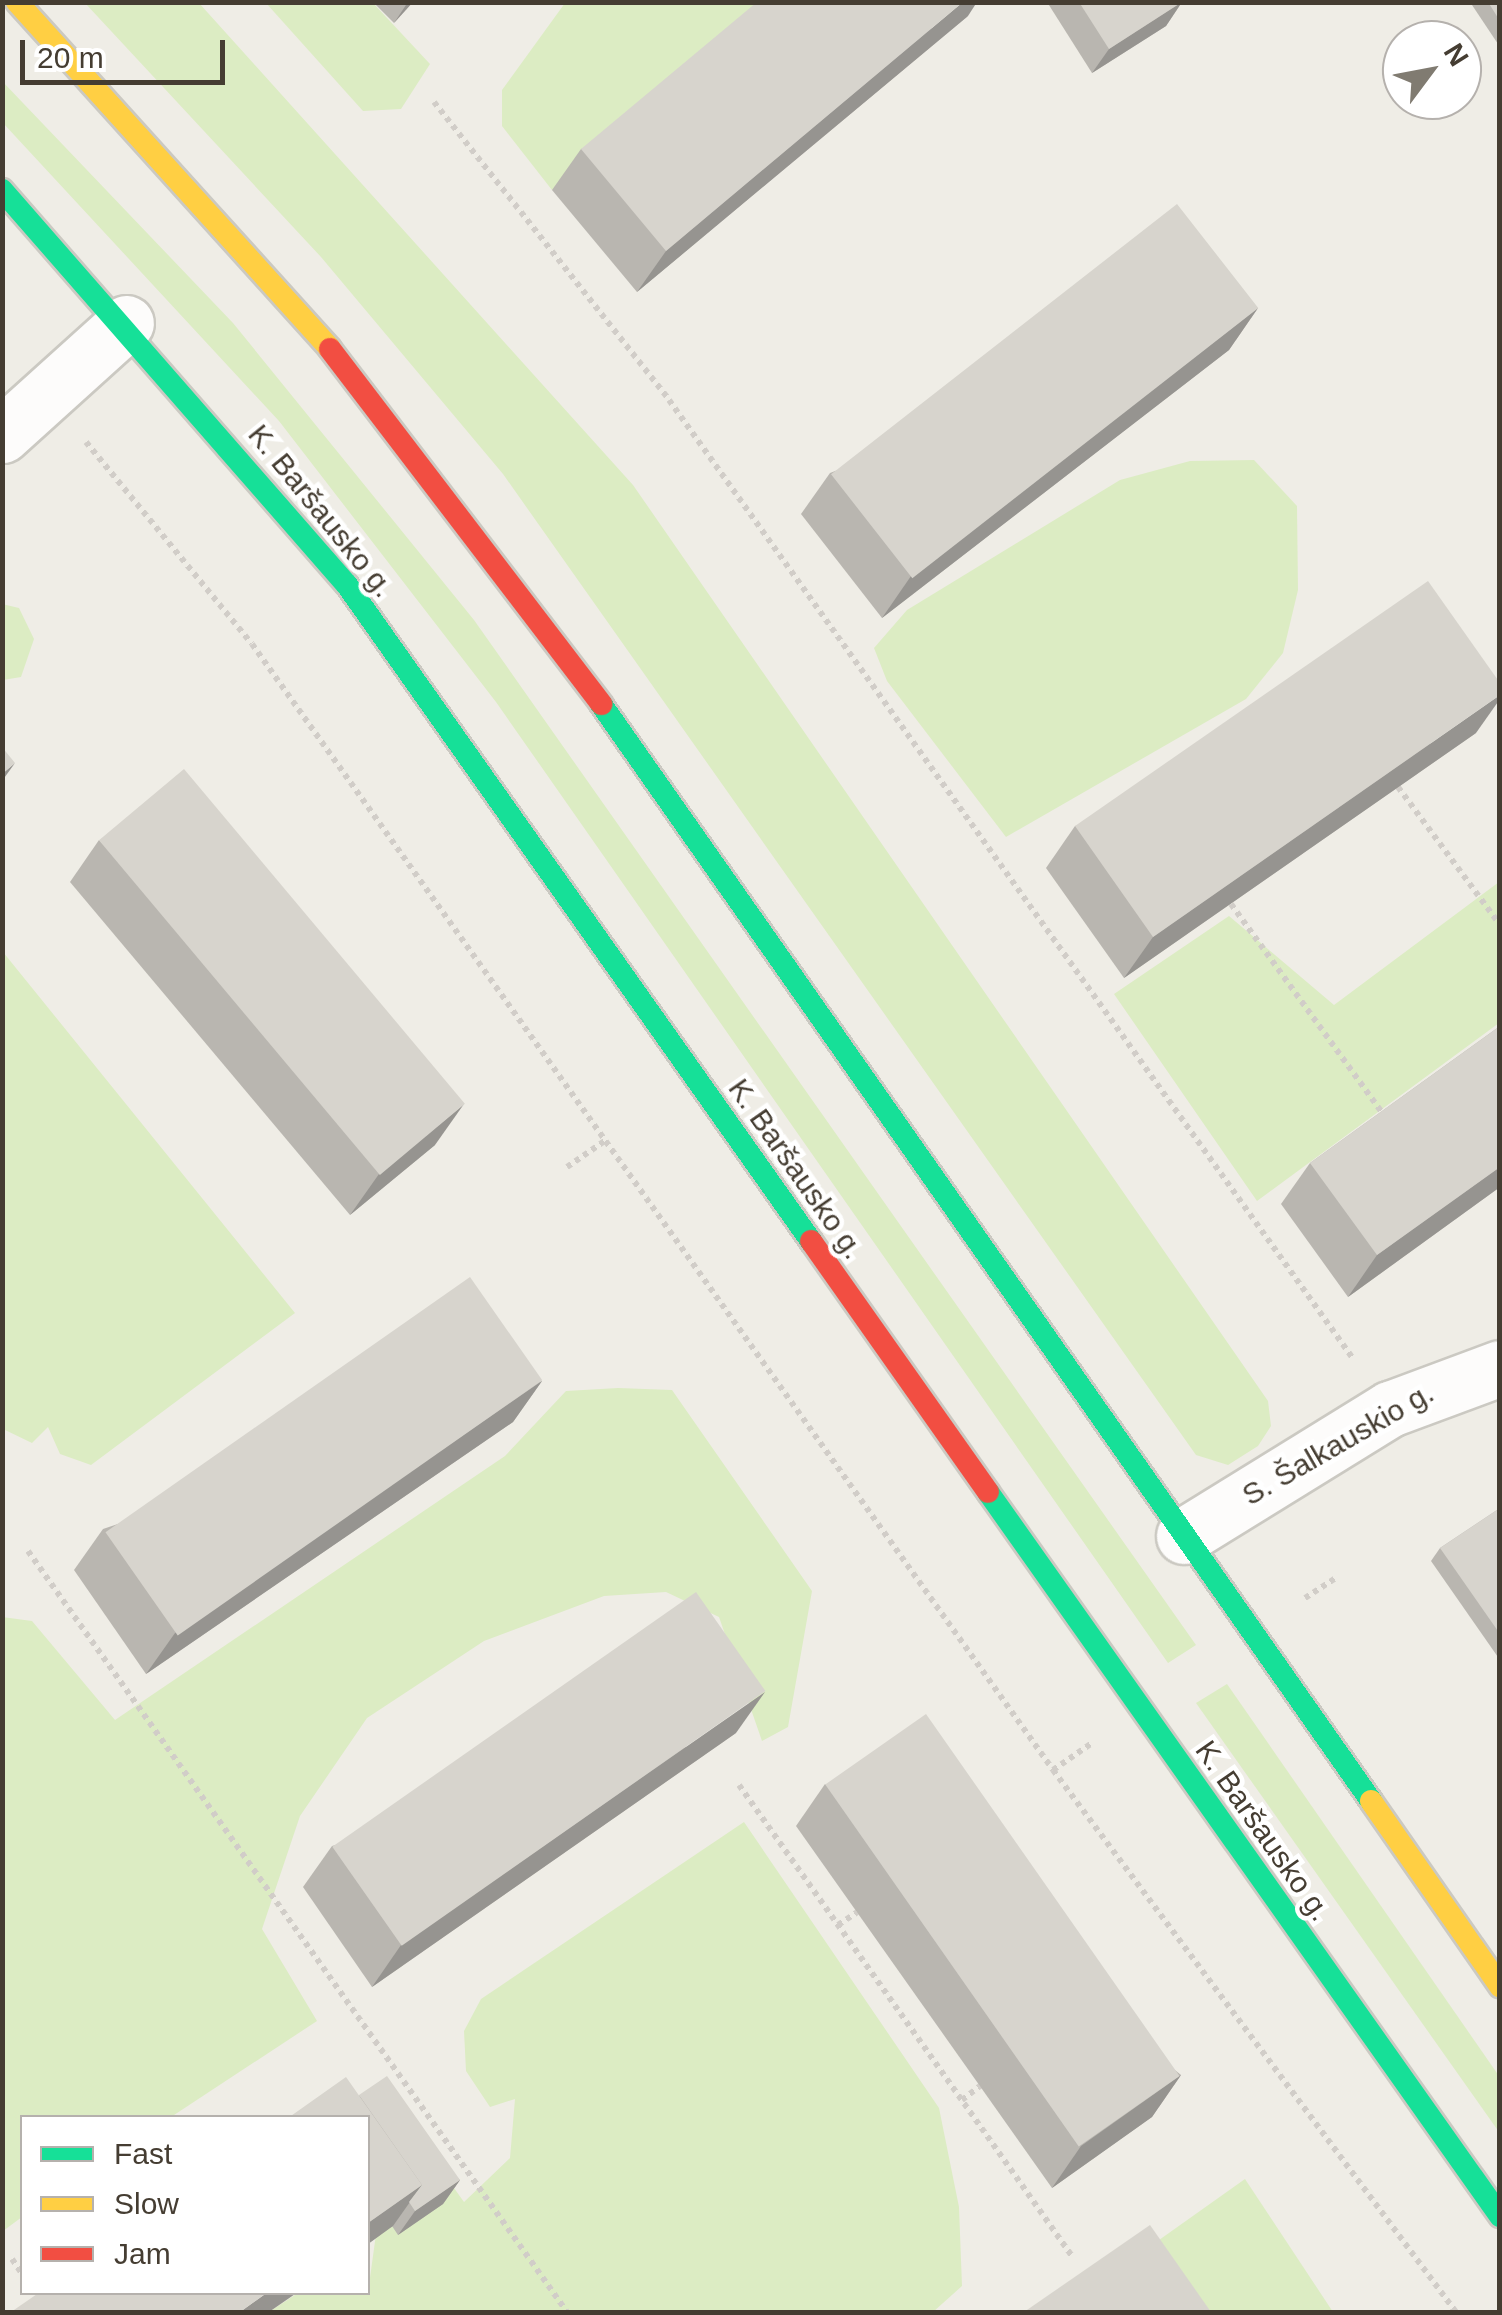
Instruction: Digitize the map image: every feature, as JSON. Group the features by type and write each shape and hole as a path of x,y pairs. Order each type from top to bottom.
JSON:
{"main road":[{"path":"17,2 267,272 418,458 671,798 1500,1986"},
{"name":"K. Baršausko g.","path":"2,190 126,323 347,585 1500,2216"}],"street":[{"path":"2,435 126,323"},
{"name":"S. Šalkauskio g.","path":"1184,1536 1390,1409 1500,1368"}],"path":[{"path":"434,102 668,400 1390,1409"},
{"path":"97,454 252,644 1053,1770 1456,2312"},
{"path":"1398,787 1500,925"},
{"path":"1231,904 1391,1126"},
{"path":"567,1168 606,1140"},
{"path":"28,1552 568,2312"},
{"path":"739,1785 1072,2256"},
{"path":"838,1925 857,1912"},
{"path":"962,2100 980,2086"},
{"path":"12,2259 20,2271"}],"green space":[{"path":"85,3 199,3 633,485 1268,1401 1271,1426 1258,1446 1228,1465 1196,1455 503,474 321,257"},
{"path":"266,3 373,3 430,64 401,109 363,111"},
{"path":"565,3 777,3 552,190 502,126 502,90"},
{"path":"2,81 233,323 474,620 1196,1645 1168,1663 496,702 279,421 3,123"},
{"path":"1254,460 1297,506 1298,590 1283,653 1246,699 1006,837 887,681 874,648 907,610 1120,480 1190,461"},
{"path":"2,604 19,608 34,639 21,677 3,680"},
{"path":"1499,882 1499,1023 1257,1201 1114,994 1229,916 1334,1005"},
{"path":"3,952 295,1313 91,1465 60,1454 48,1427 32,1443 3,1429"},
{"path":"672,1390 812,1591 788,1727 762,1741 719,1617 666,1592 604,1596 484,1641 367,1718 300,1816 262,1929 317,2021 174,2115 20,2115 20,2218 3,2231 2,1617 32,1621 115,1720 505,1456 566,1391"},
{"path":"1227,1684 1499,2076 1499,2132 1196,1703"},
{"path":"744,1822 939,2108 959,2207 962,2286 933,2312 269,2312 295,2295 370,2295 394,2104 464,2202 510,2158 515,2099 490,2107 466,2071 464,2031 481,1999"},
{"path":"1245,2179 1333,2312 1153,2312 1121,2267"}],"building":[{"path":"757,2 963,2 666,251 581,149"},
{"path":"1079,2 1182,2 1109,49"},
{"path":"1488,2 1500,2 1500,21"},
{"path":"1177,204 1258,308 912,578 831,474"},
{"path":"1428,581 1500,683 1500,695 1153,937 1075,826"},
{"path":"2,747 15,763 2,774"},
{"path":"184,769 465,1104 380,1175 99,840"},
{"path":"1500,1026 1500,1167 1377,1255 1310,1163"},
{"path":"470,1277 542,1380 178,1635 105,1532"},
{"path":"1500,1508 1500,1634 1440,1548"},
{"path":"696,1592 765,1691 402,1946 332,1847"},
{"path":"926,1714 1180,2076 1079,2147 825,1785"},
{"path":"387,2076 460,2180 415,2211 409,2202 422,2185 359,2095"},
{"path":"346,2077 422,2185 370,2222 370,2115 292,2115"},
{"path":"1150,2225 1211,2312 1024,2312"},
{"path":"36,2295 264,2295 240,2312 11,2312"}],"traffic: fast":[{"path":"2,190 347,585 811,1241"},
{"path":"601,704 1371,1801"},
{"path":"988,1492 1500,2216"}],"traffic: slow":[{"path":"17,2 330,349"},
{"path":"1371,1801 1500,1986"}],"traffic: jam":[{"path":"330,349 601,704"},
{"path":"811,1241 988,1492"}]}
